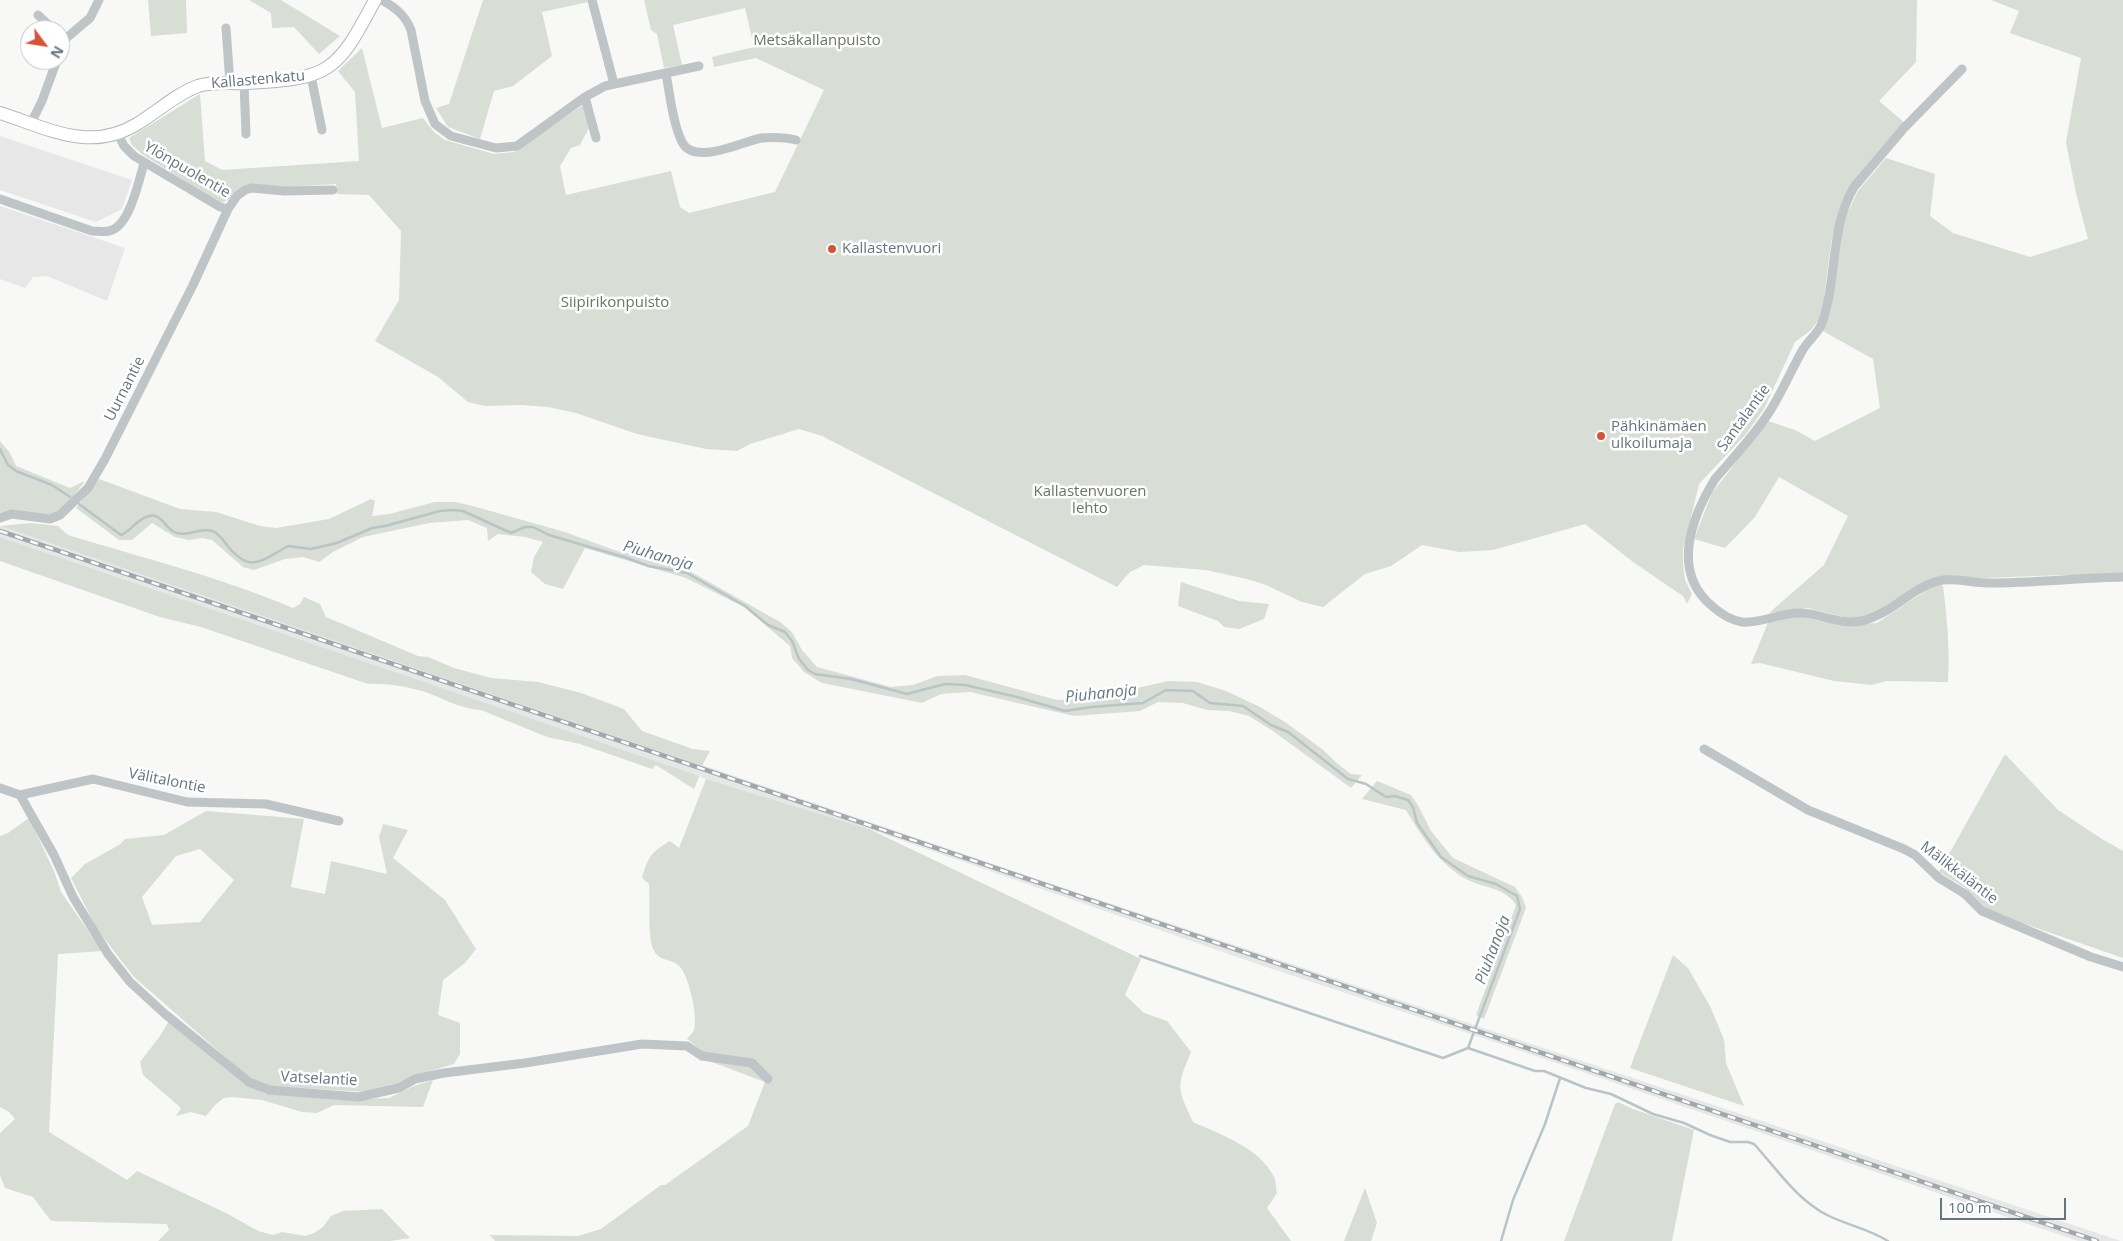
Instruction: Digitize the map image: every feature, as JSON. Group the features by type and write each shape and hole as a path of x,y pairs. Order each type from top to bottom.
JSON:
{"street":[{"path":"70,32 90,18 99,0"},
{"name":"Kallastenkatu","path":"0,113 74,137 91,139 118,134 199,86 281,81 311,76 336,62 349,48 375,0"},
{"path":"382,0 393,6 407,20 429,112 438,128 451,136 496,148 517,146 585,97 614,84 699,66"},
{"path":"592,0 614,84"},
{"path":"38,15 43,20"},
{"path":"226,28 230,83"},
{"name":"Santalantie","path":"1962,69 1904,128 1854,187 1848,197 1835,238 1830,296 1821,326 1805,346 1770,412 1708,490 1689,546 1690,578 1700,596 1730,619 1743,622 1788,613 1803,613 1844,622 1874,617 1938,581 1986,583 2123,577"},
{"path":"31,123 53,70"},
{"path":"666,74 679,134 685,147 690,152 705,153 765,138 783,137 796,140"},
{"path":"311,76 322,130"},
{"path":"244,83 246,134"},
{"path":"585,97 596,138"},
{"name":"Ylönpuolentie","path":"118,134 124,146 134,156 220,207 228,209 237,196 245,190 252,188 284,191 332,190"},
{"path":"0,199 92,231 104,232 113,230 127,215 144,163"},
{"name":"Uurnantie","path":"0,518 12,514 50,519 60,515 88,488 105,459 189,293 228,209"},
{"name":"Mälikkäläntie","path":"1704,749 1808,810 1915,855 1939,878 1965,894 1982,911 2091,957 2123,967"},
{"name":"Välitalontie","path":"20,795 94,779 187,802 266,804 339,821"},
{"path":"0,788 20,795"},
{"name":"Vatselantie","path":"20,795 54,854 73,897 108,954 130,982 165,1014 249,1082 269,1090 359,1097 399,1088 415,1079 444,1073 525,1063 642,1044 687,1046 702,1056 752,1063 768,1079"}],"shaded area":[{"path":"0,136 132,180 122,209 96,222 0,190"},
{"path":"0,206 125,248 107,301 47,276 33,277 25,288 0,279"},
{"path":"0,526 1049,883 2121,1241 2078,1241 1480,1037 1266,967 869,829 706,779 0,537"}],"green space":[{"path":"148,0 186,0 187,33 151,36"},
{"path":"249,0 281,0 340,36 319,54 294,27 272,28 271,13"},
{"path":"483,0 587,0 588,2 542,12 552,56 513,86 494,91 480,139 448,127 436,108 449,104"},
{"path":"644,0 1917,0 1916,62 1879,101 1905,123 1838,215 1831,243 1823,307 1818,321 1811,330 1795,342 1764,409 1746,434 1699,484 1683,550 1685,580 1692,594 1687,604 1683,596 1633,562 1585,524 1493,550 1459,552 1422,545 1391,566 1365,574 1323,607 1302,602 1266,585 1206,570 1144,565 1130,572 1117,587 822,436 799,429 750,444 737,451 706,449 637,434 576,413 548,407 521,405 485,406 468,402 438,377 375,341 399,300 401,231 369,195 337,194 336,184 285,187 255,185 222,203 142,154 132,145 129,138 200,94 205,161 222,170 359,161 355,92 338,71 362,48 382,128 423,118 434,132 445,140 494,154 514,152 583,105 589,128 580,145 571,148 560,166 566,195 671,171 680,207 689,213 775,192 824,90 756,58 714,67 712,57 754,47 745,8 673,25 682,65 664,68 657,34 651,30"},
{"path":"1991,0 2123,0 2123,573 2113,575 1986,578 1940,577 1898,598 1878,611 1860,617 1844,617 1808,608 1769,613 1824,565 1848,516 1779,477 1755,517 1725,548 1694,539 1712,493 1768,421 1795,430 1815,441 1880,408 1873,359 1821,330 1831,310 1839,239 1847,214 1858,191 1886,158 1935,174 1930,216 1953,233 2030,257 2088,239 2076,193 2066,142 2081,58 2010,33 2019,11"},
{"path":"0,441 10,453 16,466 70,488 85,481 68,503 55,513 0,513"},
{"path":"99,479 180,509 216,512 260,526 276,528 329,519 371,499 375,501 372,516 389,514 435,502 456,502 565,532 614,550 679,565 780,622 792,632 802,650 817,667 891,687 913,685 937,676 965,675 1057,700 1093,698 1168,681 1197,682 1226,691 1258,706 1285,722 1322,749 1351,774 1362,775 1351,788 1273,731 1249,716 1229,711 1207,710 1183,703 1158,702 1140,711 1074,716 970,692 941,694 922,703 822,683 804,672 792,658 790,646 744,607 686,578 585,548 563,589 545,584 531,572 534,557 543,542 525,537 498,534 488,541 487,528 468,520 429,523 363,537 333,552 319,562 303,557 285,559 254,570 243,567 212,540 202,538 189,540 175,537 152,523 132,540 119,540 76,508"},
{"path":"31,523 58,526 68,535 210,577 293,608 300,604 304,597 320,604 326,617 418,656 428,657 454,668 491,678 538,682 581,693 624,709 642,731 693,749 710,751 702,766 0,526"},
{"path":"0,537 699,777 694,789 656,765 652,769 580,744 547,737 481,710 458,705 422,691 395,685 368,684 201,627 160,617 0,561"},
{"path":"1181,582 1239,601 1269,604 1264,619 1239,629 1224,627 1218,621 1178,606"},
{"path":"1937,583 1943,586 1947,622 1948,682 1886,681 1872,685 1834,681 1760,663 1751,664 1769,620 1794,616 1843,625 1877,623"},
{"path":"2005,754 2058,810 2123,851 2123,958 1999,915 1986,908 1964,887 1939,872"},
{"path":"706,779 869,829 1141,959 1125,995 1144,1013 1167,1021 1191,1052 1180,1087 1193,1122 1238,1143 1259,1158 1267,1167 1275,1179 1277,1193 1267,1208 1291,1241 495,1241 490,1235 578,1236 601,1229 661,1185 665,1185 748,1126 765,1082 709,1061 703,1052 687,1039 693,1031 695,1024 694,1006 689,986 686,977 678,965 660,957 654,951 651,940 649,884 642,878 648,860 658,848 670,841 679,848"},
{"path":"1377,781 1411,795 1431,831 1453,858 1515,887 1522,897 1526,908 1484,1019 1476,1015 1516,905 1500,891 1472,882 1456,873 1431,849 1406,810 1362,799"},
{"path":"206,811 304,819 291,887 325,894 331,861 387,874 379,837 383,824 408,830 393,858 445,900 476,949 465,963 443,980 438,1015 460,1023 460,1054 454,1064 423,1073 399,1084 366,1092 268,1086 246,1075 134,977 97,929 71,878 85,864 119,845 125,839 164,835","holes":["200,849 234,880 200,922 152,925 142,897 176,856"]},
{"path":"29,818 54,871 61,892 102,951 58,954 49,1132 127,1180 137,1171 228,1214 258,1231 273,1235 282,1232 305,1236 314,1233 323,1227 331,1216 343,1211 382,1209 410,1238 390,1241 158,1241 169,1230 167,1224 51,1221 33,1197 5,1188 0,1175 0,1133 15,1119 9,1112 0,1107 0,836 8,833"},
{"path":"1673,955 1688,968 1711,1008 1724,1040 1726,1063 1744,1106 1630,1068"},
{"path":"169,1021 243,1083 266,1094 367,1099 389,1098 414,1086 433,1080 423,1107 334,1105 317,1113 302,1112 262,1100 232,1097 224,1098 206,1116 191,1112 176,1116 181,1108 143,1075 140,1062"},
{"path":"1618,1102 1694,1130 1672,1241 1564,1241 1615,1104"},
{"path":"1365,1188 1377,1223 1371,1241 1344,1241"}],"waterway":[{"name":"Piuhanoja","path":"0,449 8,465 16,471 52,485 70,497"},
{"name":"Piuhanoja","path":"79,504 121,535 141,519 149,516 160,518 171,530 179,534 202,530 214,532 220,536 234,553 249,562 262,560 288,546 311,549 337,543 372,528 440,511 463,511 511,533 525,527 533,527 549,535 648,566 687,573 745,606 768,625 785,632 792,641 799,659 808,670 815,674 851,679 907,694 945,684 965,685 1065,711 1143,703 1166,690 1193,691 1210,703 1243,706 1271,725 1288,732 1348,779 1366,784 1386,797 1395,796 1408,800 1413,807 1417,823 1441,857 1468,876 1496,884 1517,896 1520,909 1468,1048 1535,1071 1544,1071 1586,1088 1611,1094 1653,1114 1684,1123 1730,1142 1754,1144 1787,1183 1806,1201 1827,1215 1888,1241"},
{"path":"1140,956 1443,1058 1468,1048"},
{"path":"1501,1241 1513,1200 1545,1124 1560,1078"}],"railway":[{"path":"0,531 2097,1241"}],"place":[{"name":"Kallastenvuori","path":"832,249"},
{"name":"Pähkinämäen ulkoilumaja","path":"1601,436"}],"park label":[{"name":"Metsäkallanpuisto","path":"817,41"},
{"name":"Siipirikonpuisto","path":"615,303"},
{"name":"Kallastenvuoren lehto","path":"1090,500"}]}
